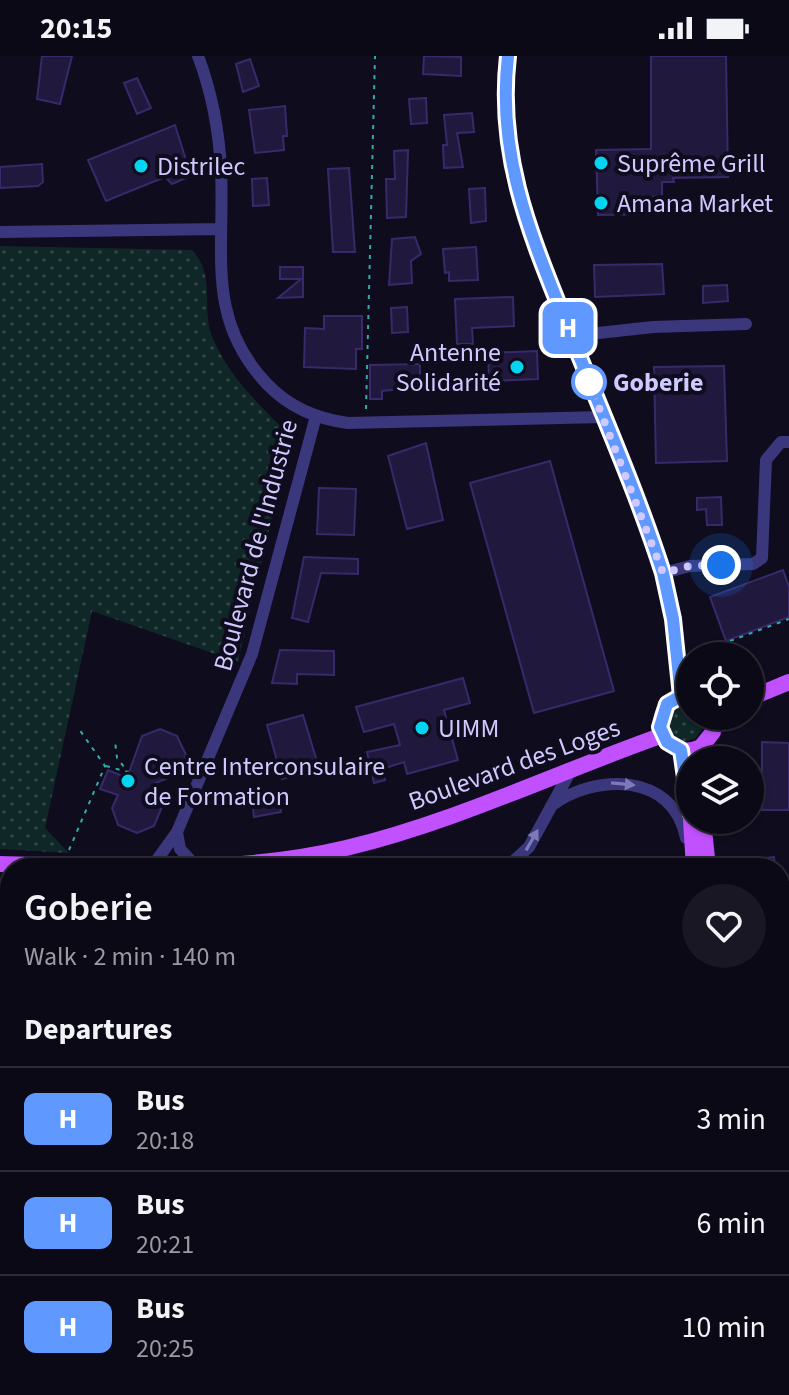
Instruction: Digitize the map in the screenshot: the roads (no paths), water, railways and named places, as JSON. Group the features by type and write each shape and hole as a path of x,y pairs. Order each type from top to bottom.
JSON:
{"main road":[{"path":"764,692 789,682"},
{"path":"676,703 663,711 663,735 676,746"},
{"name":"Boulevard des Loges","path":"288,858 348,847 429,823 663,735"},
{"path":"692,834 693,858"},
{"path":"704,834 707,858"}],"street":[{"name":"Boulevard de l'Industrie","path":"158,858 177,832 252,654 316,416 282,398 243,356 224,308 217,129 210,91 198,56"},
{"path":"508,56 505,102 508,153 524,216 663,573 677,642"},
{"path":"0,232 221,229"},
{"path":"571,336 653,327 746,324"},
{"path":"316,416 338,422 603,417"},
{"path":"663,573 690,566 753,564 762,558 765,551 766,460 781,442 789,442"},
{"path":"517,858 529,847 559,786 572,768"},
{"path":"551,806 568,793 593,784 635,785 668,803 681,818 691,858"},
{"path":"177,832 180,849 188,858"}],"place":[{"name":"Suprême Grill","path":"601,163"},
{"name":"Distrilec","path":"141,166"},
{"name":"Amana Market","path":"601,203"},
{"name":"Antenne Solidarité","path":"517,367"},
{"name":"Goberie","path":"589,382"},
{"name":"UIMM","path":"422,728"},
{"name":"Centre Interconsulaire de Formation","path":"128,781"}]}
